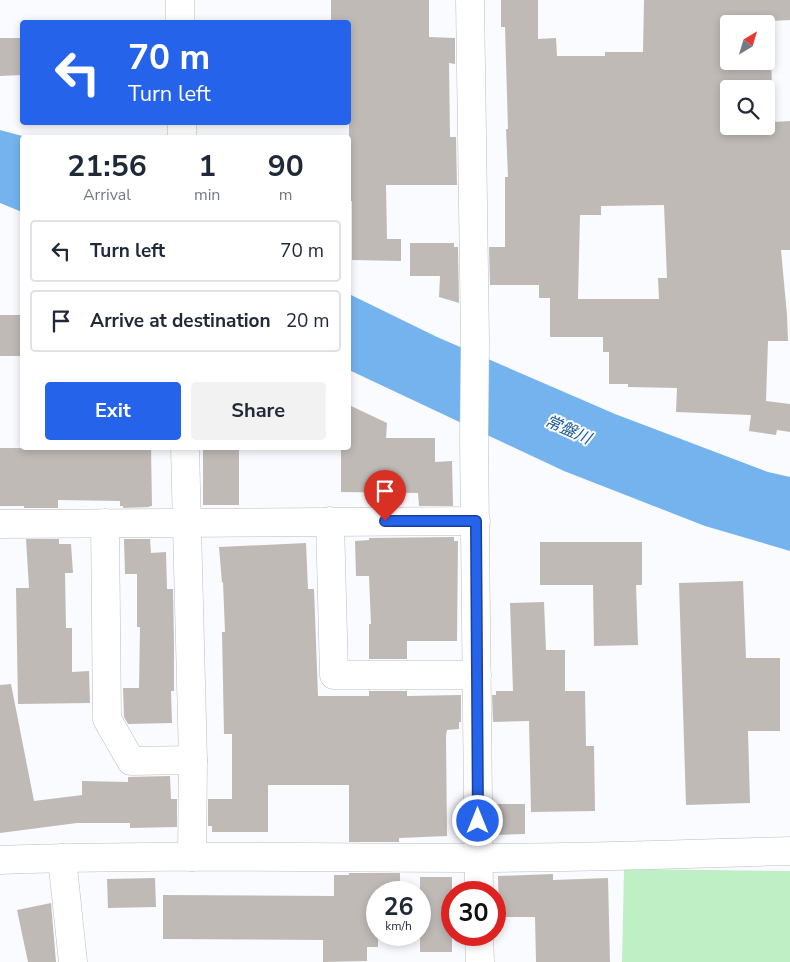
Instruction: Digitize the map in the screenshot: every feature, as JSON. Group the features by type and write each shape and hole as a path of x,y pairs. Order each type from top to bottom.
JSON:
{"street":[{"path":"180,0 180,20"},
{"path":"470,0 475,340 474,440 479,881"},
{"path":"185,450 193,760 192,857"},
{"path":"330,521 334,675 478,675"},
{"path":"0,524 476,521"},
{"path":"105,523 106,719 131,761 193,760"},
{"path":"0,860 192,857 479,858 790,851"},
{"path":"62,858 73,962"},
{"path":"479,946 480,962"}],"green space":[{"path":"624,869 790,871 790,962 622,962"}],"water":[{"path":"0,130 20,135 20,211 0,203"},
{"name":"常盤川","path":"351,295 437,337 615,414 768,472 790,477 790,551 705,526 564,471 351,371"}],"building":[{"path":"331,0 429,0 429,37 455,38 455,64 449,63 450,137 456,137 457,185 386,185 387,239 401,239 401,261 352,260 351,135 349,135 349,125 351,125 351,20 331,20"},
{"path":"501,0 538,0 538,39 556,38 557,56 605,56 605,52 643,52 644,0 790,0 790,20 775,21 775,15 720,15 720,70 771,70 772,80 720,80 720,135 775,135 775,122 790,121 790,250 781,250 788,341 768,341 766,401 790,404 790,432 777,430 776,435 749,431 751,415 676,412 677,388 628,387 628,384 609,384 609,352 603,352 603,337 550,337 550,298 539,298 539,285 490,285 489,247 505,247 505,177 508,177 506,129 508,129 505,27 501,27","holes":["664,205 667,278 658,278 659,299 578,299 580,215 601,215 601,206"]},
{"path":"0,38 20,38 20,75 0,76"},
{"path":"410,243 454,243 454,247 458,247 459,303 439,297 440,276 410,276"},
{"path":"0,315 20,315 20,356 0,356"},
{"path":"351,406 387,423 386,438 435,438 435,462 452,461 453,506 419,506 418,493 341,492 341,450 351,450"},
{"path":"0,448 20,448 20,450 151,450 152,506 150,507 123,508 123,506 120,506 120,501 58,500 58,508 0,506"},
{"path":"203,450 239,450 239,505 203,505"},
{"path":"454,537 454,541 458,541 457,641 407,641 407,659 369,659 369,624 371,624 369,576 356,576 355,541 369,540 369,538"},
{"path":"26,539 59,539 59,544 71,544 73,573 65,573 66,628 72,628 72,672 89,671 90,703 18,704 16,588 29,588"},
{"path":"124,539 150,539 151,553 166,552 167,589 173,589 174,691 171,691 172,723 128,724 124,717 123,688 139,688 140,627 137,627 137,574 125,574"},
{"path":"540,542 642,542 642,585 636,585 638,645 594,646 593,585 540,585"},
{"path":"306,543 308,589 314,589 318,696 369,696 369,691 407,691 407,696 461,695 461,722 459,722 459,729 447,730 446,736 447,836 399,838 399,842 349,842 349,785 268,785 268,832 212,832 212,826 208,826 208,799 232,799 232,734 224,734 222,632 225,632 223,582 219,547"},
{"path":"743,581 746,658 780,658 780,731 748,731 750,803 686,805 679,583"},
{"path":"544,602 546,650 565,650 565,691 585,691 586,746 594,746 595,811 531,812 529,721 493,722 492,695 496,695 496,691 513,691 510,603"},
{"path":"11,684 34,801 82,795 82,781 128,782 128,777 170,776 171,799 177,799 177,827 130,828 130,823 77,823 0,833 0,685"},
{"path":"496,804 525,804 525,834 497,835"},
{"path":"349,873 400,873 400,881 366,881 366,946 378,946 367,947 367,961 323,962 323,940 163,939 163,895 334,896 334,875 349,875"},
{"path":"553,874 553,880 608,878 610,962 536,962 535,917 506,917 506,881 498,881 498,876"},
{"path":"420,877 452,877 452,881 441,881 441,946 452,946 452,952 420,952 420,946 431,946 431,881 420,881"},
{"path":"155,878 156,907 108,908 107,879"},
{"path":"51,903 56,962 28,962 17,910"}],"route":[{"path":"385,521 476,521 478,821"}]}
